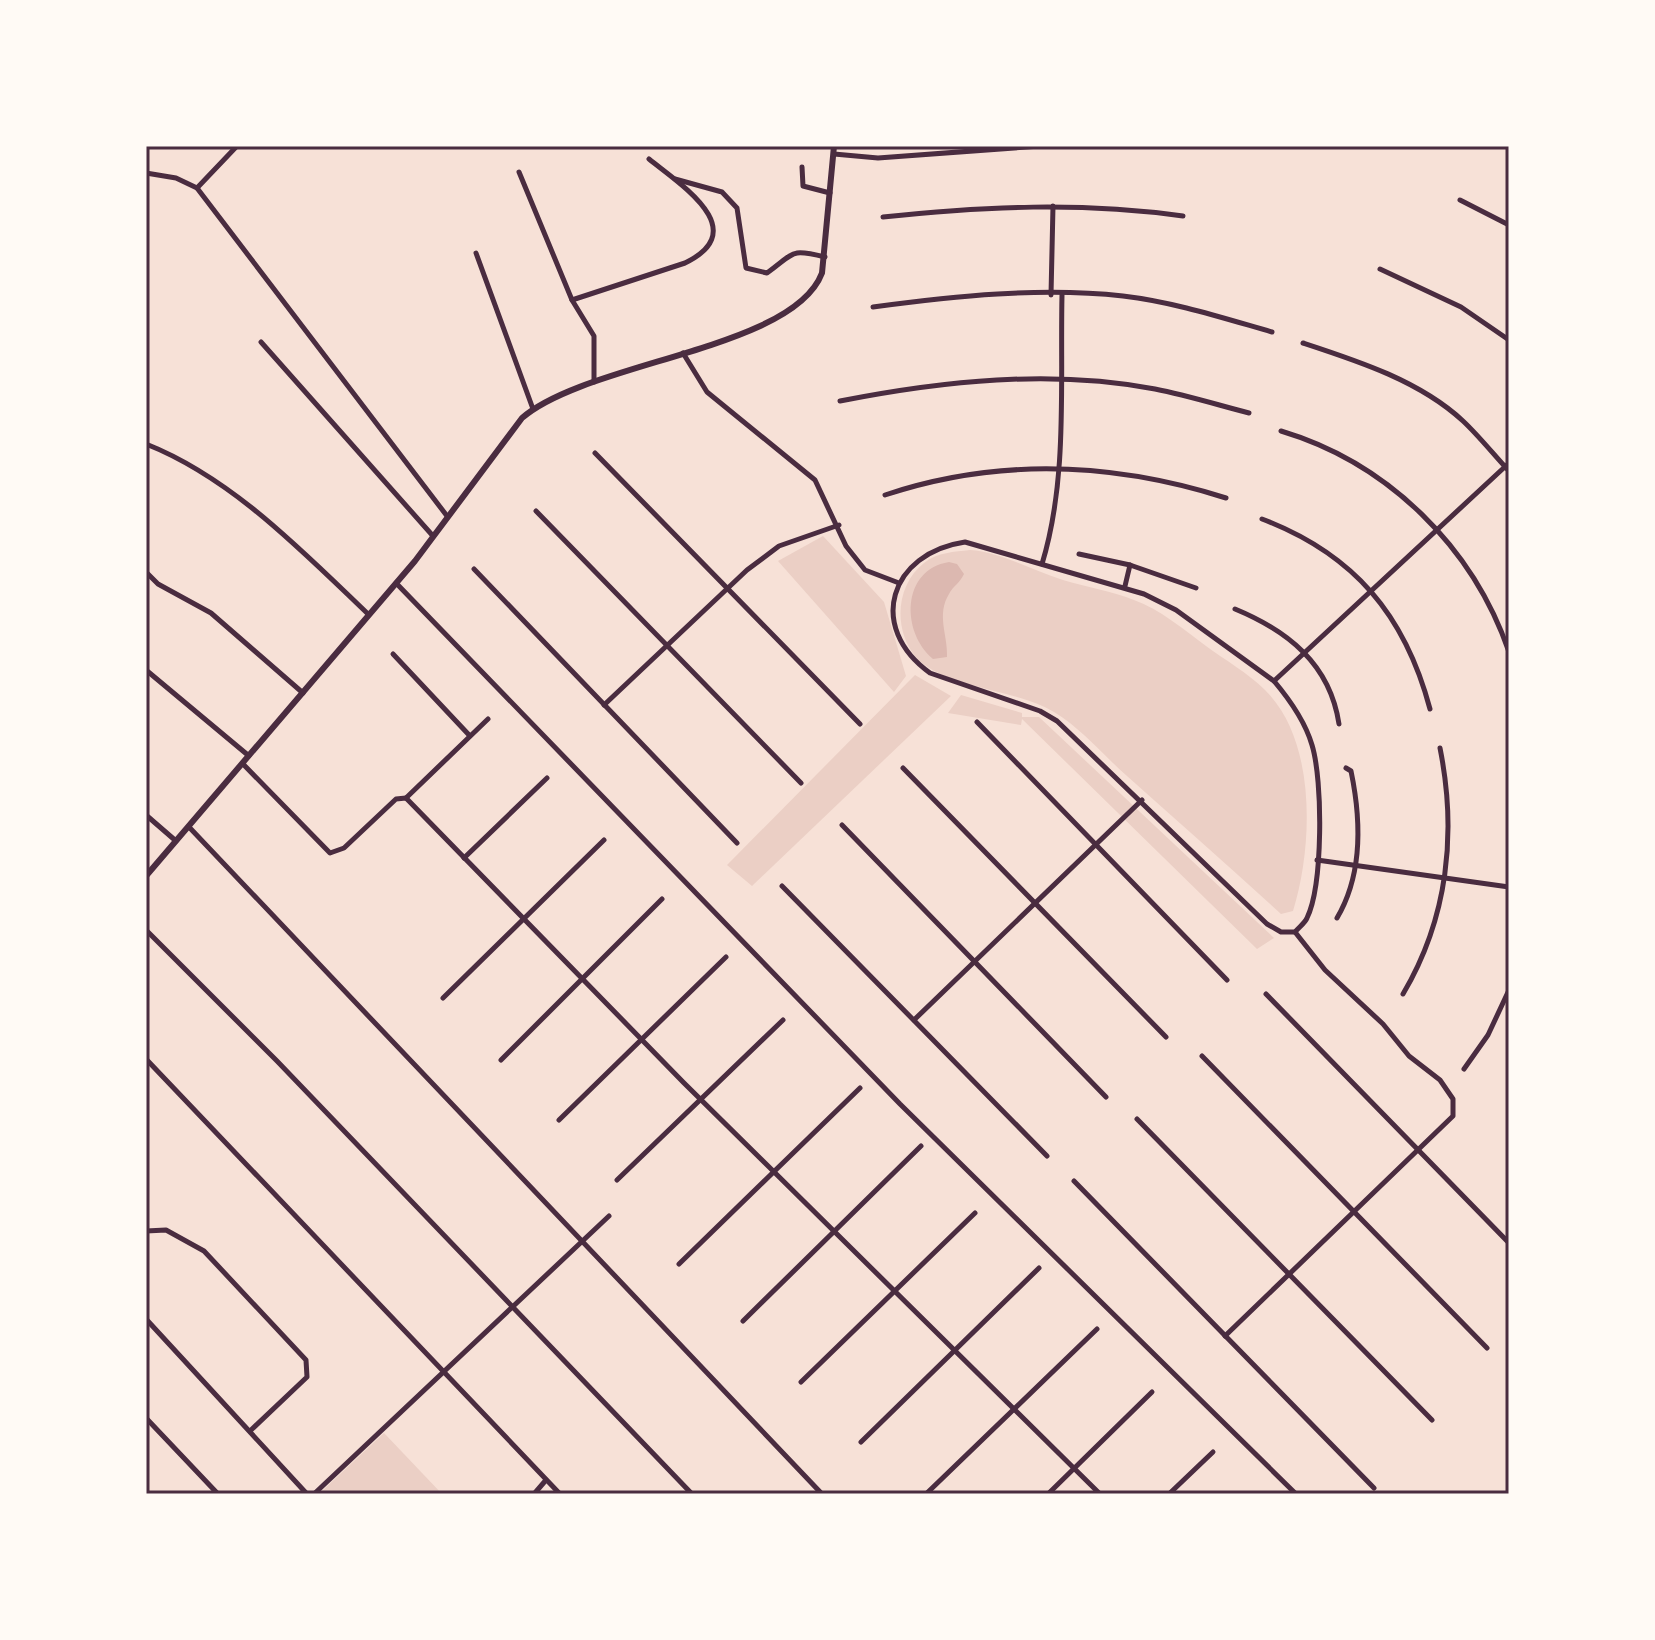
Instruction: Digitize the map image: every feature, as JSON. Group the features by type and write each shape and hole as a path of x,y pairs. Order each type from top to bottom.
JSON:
{"street":[{"path":"197,188 237,146"},
{"path":"146,876 396,583 533,409 594,382 683,353 790,311 816,288 825,257 834,150 878,158 1040,146"},
{"path":"572,300 685,263 700,256 713,242 714,223 701,201 649,159"},
{"path":"802,167 803,186 831,193"},
{"path":"519,172 572,300 594,336 594,382"},
{"path":"146,173 176,178 197,188 447,516"},
{"path":"674,179 722,192 737,208 746,268 767,273 787,254 798,250 825,257"},
{"path":"1460,200 1509,225"},
{"path":"1051,295 1053,206"},
{"path":"883,217 965,208 1053,206 1121,208 1183,216"},
{"path":"476,253 533,409"},
{"path":"1380,269 1461,307 1509,340"},
{"path":"1042,564 1052,532 1058,467 1062,295"},
{"path":"873,307 950,297 1062,295 1137,299 1184,307 1272,332"},
{"path":"261,342 433,536"},
{"path":"1274,681 1508,467 1461,419 1409,384 1357,361 1303,343"},
{"path":"683,353 707,392 815,480 839,525 846,546 865,570 899,583"},
{"path":"840,401 895,390 978,381 1060,380 1154,389 1249,413"},
{"path":"1281,431 1314,440 1353,462 1392,487 1438,528 1484,594 1497,617 1509,652"},
{"path":"146,444 178,457 280,530 368,614"},
{"path":"595,453 860,724"},
{"path":"885,495 925,482 985,470 1058,467 1121,472 1226,498"},
{"path":"536,511 801,783"},
{"path":"1262,519 1294,532 1334,556 1371,591 1403,632 1419,667 1430,709"},
{"path":"604,705 779,546 839,525"},
{"path":"965,542 1042,564 1125,586 1176,610 1274,681 1298,714 1312,746 1320,802 1317,860 1307,920 1295,932 1281,932 1267,924 1057,721 1040,711 930,673 915,662 901,643 894,624 893,605 905,571 919,558 944,545 965,542"},
{"path":"1079,554 1130,565 1196,588"},
{"path":"1125,586 1130,565"},
{"path":"474,569 737,843"},
{"path":"146,572 158,584 211,613 303,693"},
{"path":"396,583 900,1104 1296,1494"},
{"path":"1235,609 1269,624 1305,651 1325,680 1336,705 1339,724"},
{"path":"393,654 470,736"},
{"path":"146,670 249,756"},
{"path":"243,764 330,853 344,848 396,799 406,798 488,719"},
{"path":"977,722 1227,980"},
{"path":"1403,994 1426,949 1446,878 1448,799 1440,748"},
{"path":"903,768 1166,1037"},
{"path":"1337,918 1355,865 1357,807 1351,771 1346,768"},
{"path":"464,858 547,778"},
{"path":"406,798 700,1099 1100,1494"},
{"path":"914,1020 1142,800"},
{"path":"146,815 176,841"},
{"path":"842,825 1106,1097"},
{"path":"189,827 822,1494"},
{"path":"443,998 604,840"},
{"path":"1317,860 1509,887"},
{"path":"782,886 1047,1156"},
{"path":"501,1060 662,899"},
{"path":"146,930 288,1072 692,1494"},
{"path":"1225,1336 1453,1116 1453,1099 1440,1080 1409,1056 1383,1024 1325,970 1295,932"},
{"path":"559,1120 726,957"},
{"path":"1464,1069 1488,1035 1509,990"},
{"path":"1266,994 1509,1243"},
{"path":"617,1180 783,1020"},
{"path":"1202,1056 1487,1348"},
{"path":"146,1059 560,1494"},
{"path":"679,1264 860,1088"},
{"path":"1137,1119 1432,1420"},
{"path":"743,1321 921,1146"},
{"path":"1074,1181 1374,1488"},
{"path":"801,1382 975,1213"},
{"path":"314,1494 609,1216"},
{"path":"146,1231 166,1230 204,1251 306,1360 307,1377 250,1431"},
{"path":"861,1442 1039,1268"},
{"path":"146,1319 307,1494"},
{"path":"926,1494 1097,1329"},
{"path":"1048,1494 1152,1392"},
{"path":"146,1418 218,1494"},
{"path":"1169,1494 1213,1452"},
{"path":"534,1494 546,1480"}],"shaded area":[{"path":"823,536 884,602 906,676 894,692 778,561"},
{"path":"970,550 993,554 1063,580 1144,604 1172,620 1265,690 1282,712 1294,737 1306,796 1304,857 1293,911 1281,914 1083,734 1054,712 1020,698 942,675 915,656 903,633 901,620 903,595 908,583 929,559"},
{"path":"949,562 957,564 964,574 949,594 943,610 947,657 933,659 915,634 911,603 914,589 922,577 933,567"},
{"path":"915,675 951,696 752,886 727,865"},
{"path":"961,695 1022,713 1022,717 1039,717 1274,938 1257,949 1022,719 1021,725 948,713"},
{"path":"384,1433 442,1494 320,1494 321,1492"}]}
